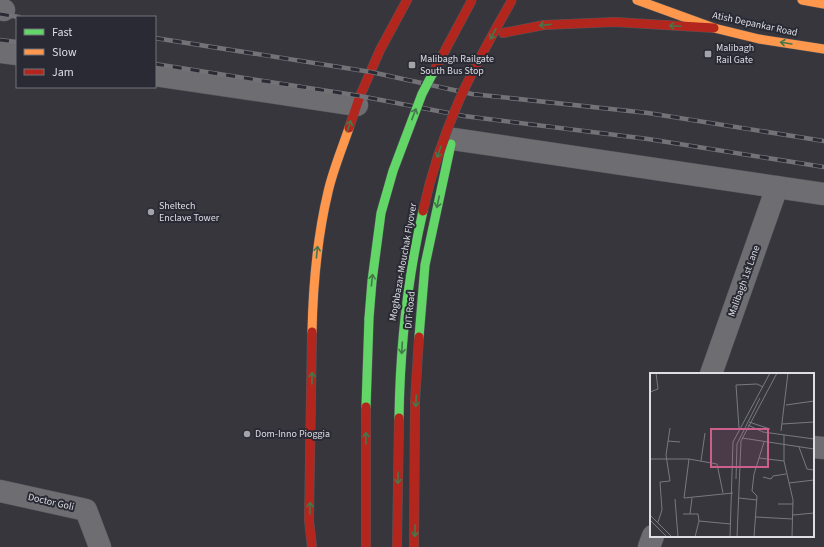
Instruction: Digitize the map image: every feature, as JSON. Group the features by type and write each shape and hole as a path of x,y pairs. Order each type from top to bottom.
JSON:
{"main road":[{"path":"312,547 310,520 313,290 320,231 328,191 357,105 380,50 407,0"},
{"path":"366,547 366,422 370,318 372,281 381,213 393,171 422,94 472,0"},
{"name":"Moghbazar-Mouchak Flyover","path":"397,547 400,396 404,324 419,224 430,180 444,136 466,84 512,0"},
{"name":"Atish Depankar Road","path":"637,0 714,28 759,39 824,49"},
{"path":"802,0 824,4"},
{"path":"493,53 515,13"},
{"path":"503,33 544,25 615,22 714,28"},
{"name":"DIT Road","path":"414,547 416,402 419,332 425,265 444,176 456,133"}],"street":[{"path":"0,52 16,54"},
{"path":"156,75 357,105"},
{"path":"456,133 777,188 824,194"},
{"name":"Malibagh 1st Lane","path":"711,373 777,188"},
{"path":"814,447 824,448"},
{"name":"Doctor Goli","path":"0,491 86,510 100,547"},
{"path":"649,547 653,537"}],"railway":[{"path":"0,14 16,17"},
{"path":"156,38 371,72 472,94 648,113 824,141"},
{"path":"0,40 16,42"},
{"path":"156,64 360,96 464,116 648,139 824,167"}],"traffic: fast":[{"path":"369,318 372,281 381,213 393,171 422,94 434,71"},
{"path":"419,337 425,265 451,144"},
{"path":"399,418 405,314 417,237 423,211"},
{"path":"366,407 369,318"}],"traffic: slow":[{"path":"637,0 714,28 759,39 824,49"},
{"path":"802,0 824,4"},
{"path":"312,332 313,297 318,244 324,209 330,184 349,128"}],"traffic: jam":[{"path":"349,128 360,96 380,50 407,0"},
{"path":"434,71 472,0"},
{"path":"423,211 447,129 477,64 512,0"},
{"path":"503,33 544,25 615,22 714,28"},
{"path":"312,332 309,520 312,547"},
{"path":"414,547 415,401 419,337"},
{"path":"366,407 366,547"},
{"path":"397,547 399,418"}],"place":[{"name":"Malibagh Rail Gate","path":"708,54"},
{"name":"Malibagh Railgate South Bus Stop","path":"412,65"},
{"name":"Sheltech Enclave Tower","path":"151,212"},
{"name":"Dom-Inno Pioggia","path":"247,434"}]}
